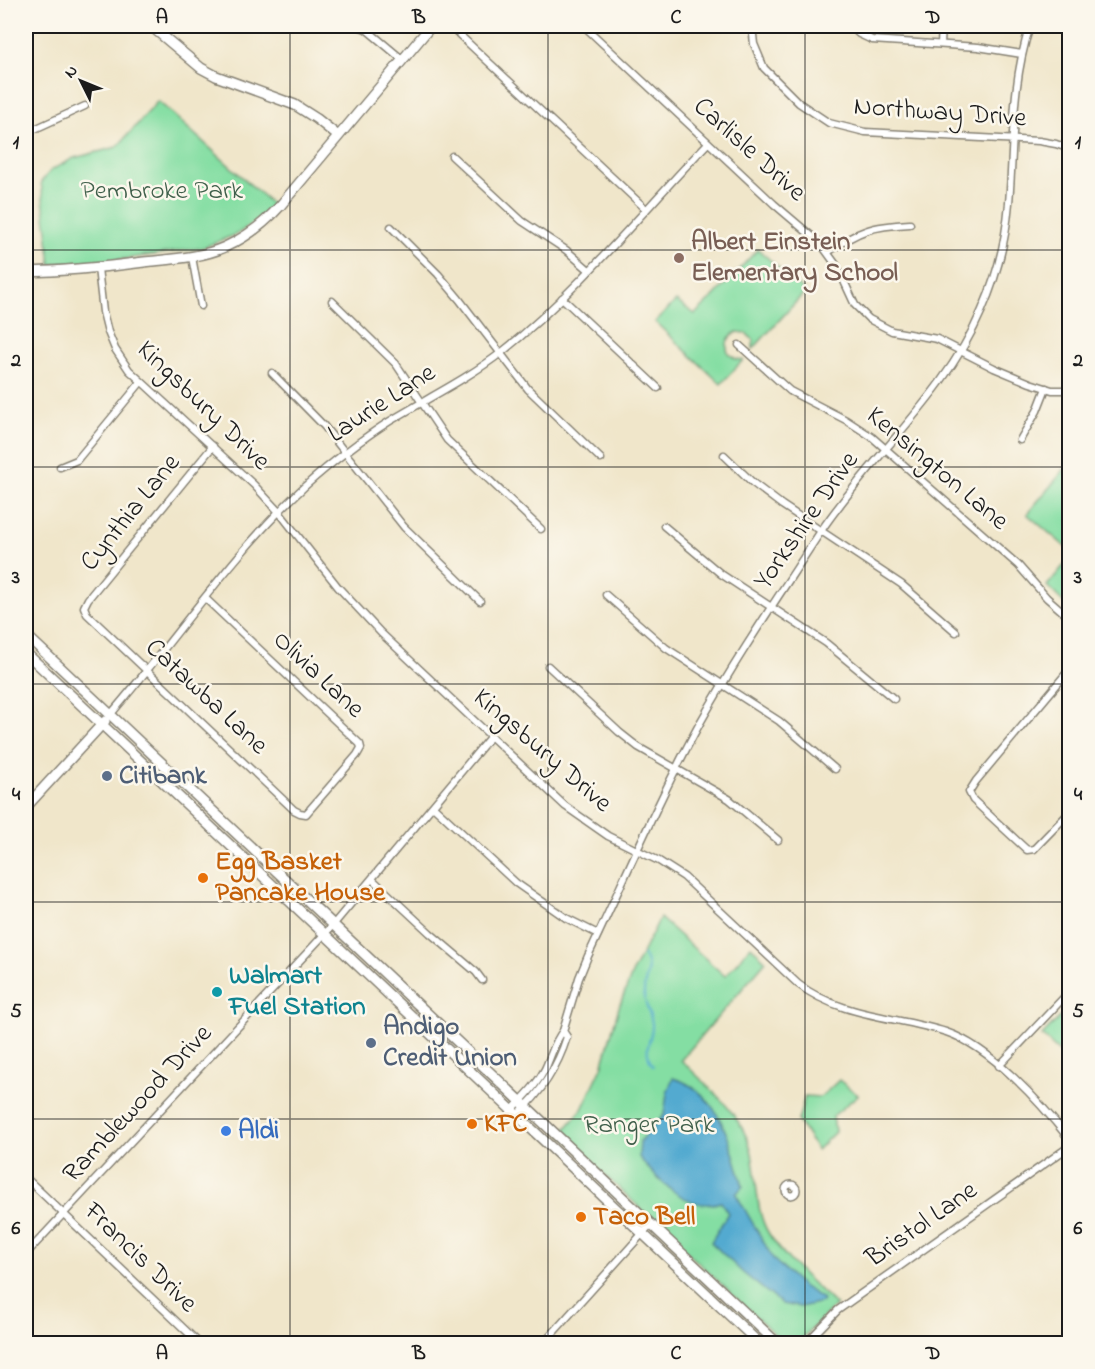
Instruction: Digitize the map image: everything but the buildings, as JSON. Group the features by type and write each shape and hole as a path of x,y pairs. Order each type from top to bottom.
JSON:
{"main road":[{"path":"151,26 201,68 216,76 295,105 338,136"},
{"path":"26,272 98,268 192,257 224,248 243,238 261,226 280,206 431,26"},
{"path":"26,635 778,1344"},
{"path":"26,653 760,1344"},
{"name":"Laurie Lane","path":"26,807 110,715"}],"street":[{"path":"358,26 366,29 403,60"},
{"path":"450,26 646,209"},
{"name":"Carlisle Drive","path":"584,26 774,204 814,237 837,266 855,305 869,319 892,331 937,339 1002,372 1046,388 1070,390"},
{"name":"Northway Drive","path":"752,26 754,44 764,68 799,103 829,123 865,132 1049,142 1070,149"},
{"path":"850,26 859,34 872,40 991,48 1022,54"},
{"path":"941,44 942,26"},
{"name":"Yorkshire Drive","path":"514,1112 540,1092 554,1070 567,1037 563,1031 583,967 677,769 722,686 821,531 855,484 930,397 962,351 983,308 1001,251 1008,214 1016,82 1030,26"},
{"path":"26,133 85,106"},
{"name":"Laurie Lane","path":"110,715 279,512 305,487 389,422 475,371 528,330 589,270 708,142"},
{"path":"452,156 522,221 566,250 589,270"},
{"path":"828,252 861,231 882,226 910,224"},
{"path":"391,227 438,274 536,397 601,459"},
{"path":"192,257 201,306"},
{"name":"Kingsbury Drive","path":"98,268 103,312 108,332 119,355 141,382 213,446 279,512 364,615 574,814 608,836 659,861 684,877 798,984 816,996 840,1007 954,1035 972,1044 1041,1105 1070,1140"},
{"path":"562,298 658,388"},
{"path":"332,301 390,356 435,424 454,447 541,530"},
{"name":"Kensington Lane","path":"739,345 790,391 855,425 885,448 1018,565 1047,598 1070,618"},
{"path":"272,373 312,413 404,527 480,601"},
{"path":"60,467 78,460 141,382"},
{"path":"1020,440 1037,411 1046,388"},
{"name":"Cynthia Lane","path":"84,607 88,599 213,446"},
{"path":"724,455 767,494 901,584 956,632"},
{"path":"664,526 721,574 833,648 894,699"},
{"path":"606,595 666,648 784,725 835,769"},
{"name":"Olivia Lane","path":"206,599 360,744 361,748 357,755 309,812 303,814"},
{"name":"Catawba Lane","path":"84,607 87,614 294,810 303,814"},
{"path":"548,666 625,737 645,752 729,799 777,840"},
{"path":"1070,669 970,791 973,800 1026,849 1030,850 1037,846 1070,812"},
{"name":"Ramblewood Drive","path":"26,1254 325,934 491,736"},
{"path":"433,806 516,883 558,913 598,934"},
{"path":"372,879 429,933 476,972 482,980"},
{"path":"999,1066 1070,992"},
{"name":"Bristol Lane","path":"805,1344 838,1310 1070,1146"},
{"name":"Francis Drive","path":"26,1178 200,1344"},
{"path":"543,1344 651,1224"}],"green space":[{"name":"Pembroke Park","path":"158,101 273,205 259,219 237,234 202,248 96,263 51,265 41,182 51,170 74,158 117,147"},
{"path":"758,249 805,292 753,349 753,340 746,333 737,332 731,336 727,343 728,353 736,359 743,360 721,384 655,322 676,301 695,314"},
{"path":"1069,464 1070,550 1027,514"},
{"path":"1069,559 1069,599 1065,604 1047,586"},
{"name":"Ranger Park","path":"660,918 725,976 751,946 766,961 681,1060 722,1101 746,1136 753,1159 761,1214 769,1234 792,1263 836,1305 797,1343 784,1343 561,1134 582,1109 602,1067 619,1007 633,971"},
{"path":"1069,1007 1069,1061 1042,1036"},
{"path":"839,1080 858,1095 833,1116 835,1132 817,1150 798,1121 805,1096 821,1097"}],"water":[{"path":"673,1078 689,1085 713,1107 728,1138 743,1186 736,1194 774,1260 802,1286 823,1299 822,1302 800,1307 782,1304 743,1273 711,1242 728,1213 721,1202 697,1203 686,1199 664,1184 639,1157 640,1141 664,1115 667,1093"}],"waterway":[{"path":"643,954 648,969 644,995 652,1024 648,1054 653,1066"}],"place":[{"name":"Albert Einstein Elementary School","path":"679,258"},
{"name":"Citibank","path":"107,776"},
{"name":"Egg Basket Pancake House","path":"203,878"},
{"name":"Walmart Fuel Station","path":"217,992"},
{"name":"Andigo Credit Union","path":"371,1043"},
{"name":"KFC","path":"472,1124"},
{"name":"Aldi","path":"226,1131"},
{"name":"Taco Bell","path":"581,1217"}]}
